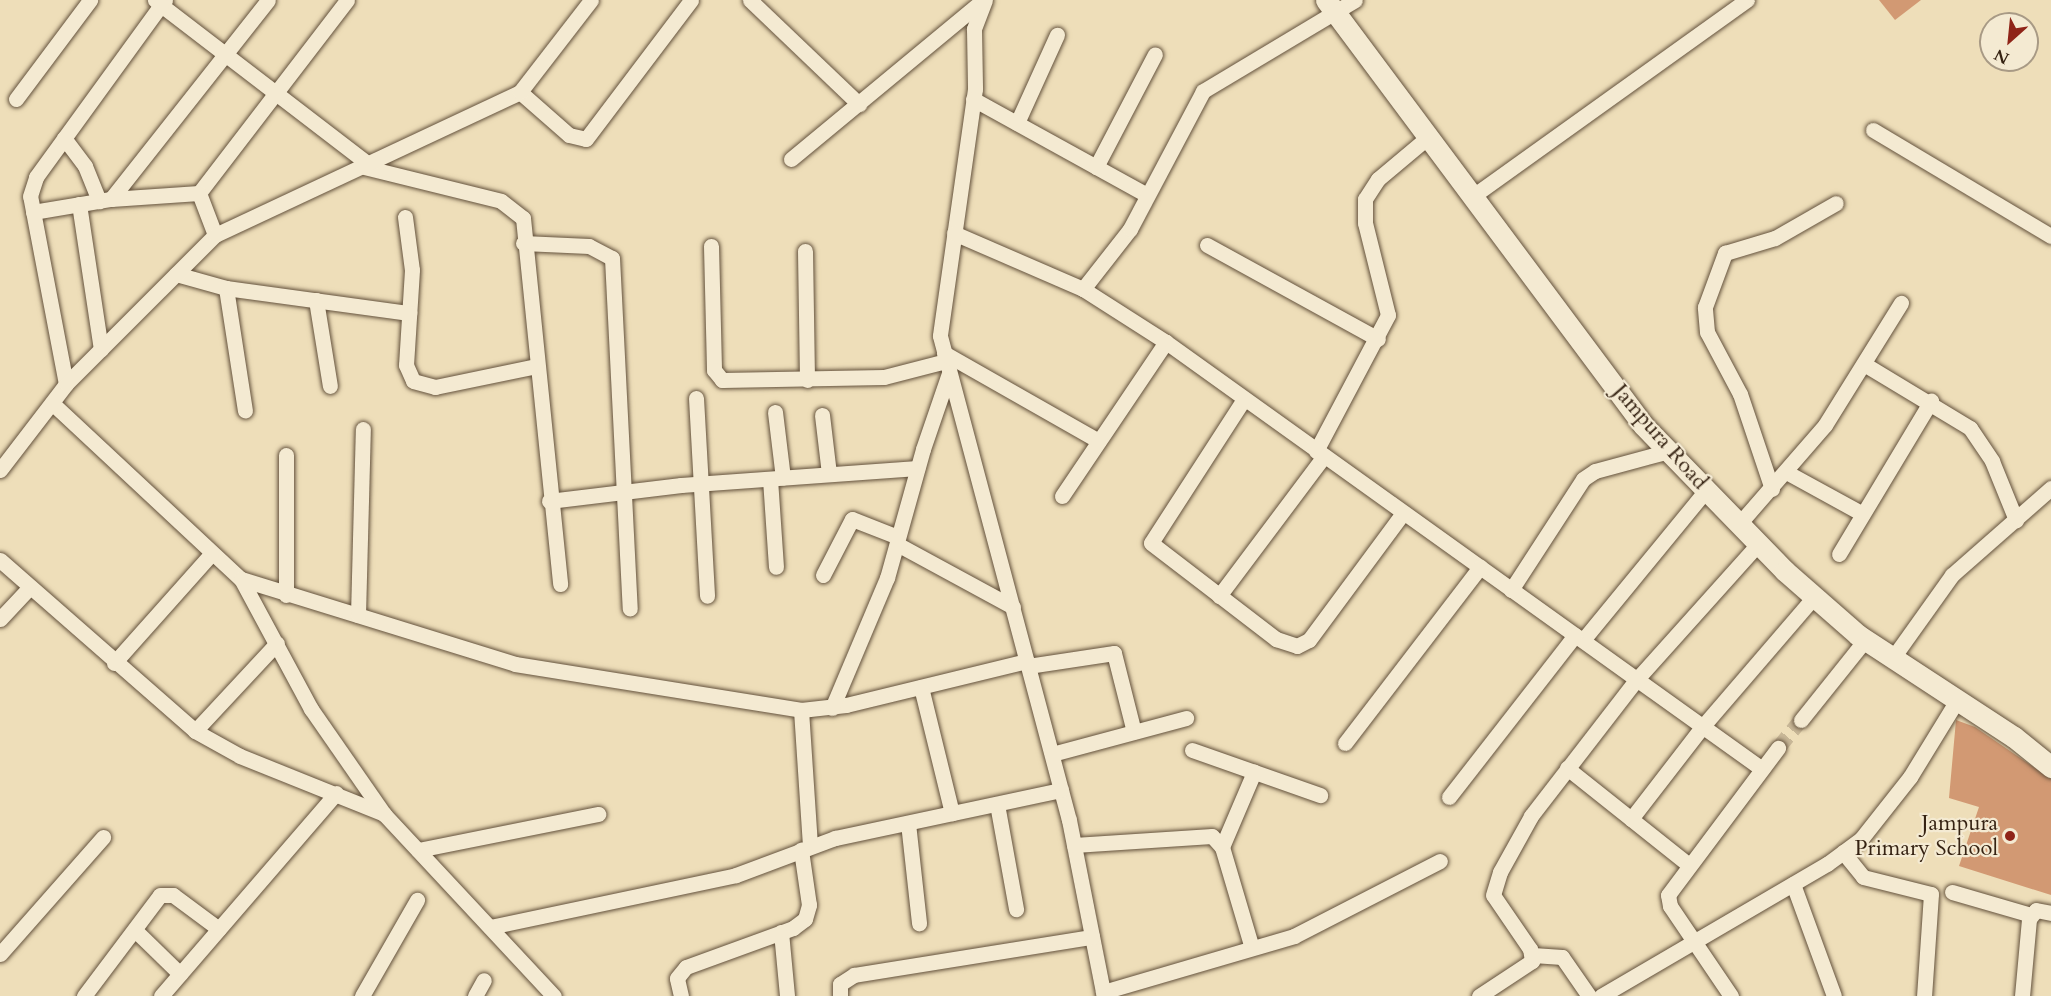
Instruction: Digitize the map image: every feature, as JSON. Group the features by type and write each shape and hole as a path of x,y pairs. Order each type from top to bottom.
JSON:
{"street":[{"path":"16,99 90,0"},
{"path":"105,200 268,0"},
{"path":"33,212 105,200 199,193 346,0"},
{"path":"520,92 569,135 586,139 691,0"},
{"path":"750,0 859,104"},
{"path":"791,159 984,0"},
{"path":"984,0 974,29 973,99 940,336 1061,790 1103,994 1252,948 1340,916 1440,861"},
{"path":"1083,289 1120,244 1203,91 1331,7 1355,0"},
{"path":"1473,196 1747,0"},
{"path":"66,384 33,212 33,185 160,2 277,90 364,164 501,201 523,218 523,243 549,501 560,584"},
{"path":"0,470 66,384 215,235 520,92 586,2"},
{"name":"Jampura Road","path":"1331,7 1643,425 1758,544 1814,597 1865,640 2051,767"},
{"path":"1017,123 1057,35"},
{"path":"1096,167 1155,54"},
{"path":"973,99 1147,195"},
{"path":"1873,130 2051,236"},
{"path":"1219,596 1320,454 1378,339 1388,315 1387,301 1365,223 1365,199 1378,179 1428,137"},
{"path":"64,138 85,166 105,200"},
{"path":"199,193 215,235"},
{"path":"1772,489 1740,394 1707,332 1705,307 1725,253 1775,238 1836,202"},
{"path":"80,204 101,349"},
{"path":"405,217 411,253 406,365 408,375 422,386 536,366"},
{"path":"954,233 1083,289 1166,342 1762,769"},
{"path":"523,243 589,246 612,258 627,491 630,609"},
{"path":"1207,245 1378,339"},
{"path":"711,246 717,376 730,382 884,377 947,362 1099,441"},
{"path":"806,251 807,380"},
{"path":"176,274 226,288 409,313"},
{"path":"226,288 245,411"},
{"path":"316,300 330,386"},
{"path":"1739,524 1788,472 1864,364 1901,303"},
{"path":"1062,496 1166,342"},
{"path":"832,708 879,599 947,362"},
{"path":"1864,364 1931,401 1970,428 1983,444 2016,520"},
{"path":"696,398 707,596"},
{"path":"1244,399 1151,538 1153,547 1276,639 1303,644 1403,513"},
{"path":"1839,554 1931,401"},
{"path":"52,403 211,554 241,579 286,595 515,664 801,710 832,708 1028,664 1114,653 1134,732"},
{"path":"775,412 776,567"},
{"path":"822,415 829,474"},
{"path":"358,615 363,429"},
{"path":"1511,590 1583,479 1595,471 1669,451"},
{"path":"286,455 286,595"},
{"path":"549,501 701,484 917,468"},
{"path":"1788,472 1863,514"},
{"path":"1892,658 1952,575 2051,488"},
{"path":"1449,797 1579,638 1706,490"},
{"path":"823,575 852,519 897,540 1012,607"},
{"path":"1533,956 1495,902 1495,886 1531,816 1637,679 1758,544"},
{"path":"114,663 211,554"},
{"path":"0,560 114,663 195,731 240,756 384,814"},
{"path":"1345,743 1480,567"},
{"path":"241,579 311,709 384,814 554,996"},
{"path":"0,619 30,587"},
{"path":"1631,819 1703,726 1814,597"},
{"path":"1802,720 1865,640"},
{"path":"195,731 277,643"},
{"path":"921,687 952,813"},
{"path":"1610,994 1843,852 1886,811 1956,702"},
{"path":"681,996 677,978 686,967 801,924 808,912 801,710"},
{"path":"1052,754 1185,718"},
{"path":"1731,996 1668,901 1689,865 1778,748"},
{"path":"1192,750 1320,795"},
{"path":"1567,768 1689,865"},
{"path":"1222,847 1254,772"},
{"path":"490,927 736,875 805,848 1061,790"},
{"path":"161,996 336,793"},
{"path":"998,804 1016,909"},
{"path":"418,850 598,814"},
{"path":"908,823 920,923"},
{"path":"1074,845 1203,834 1222,847 1252,948"},
{"path":"0,954 103,837"},
{"path":"1843,852 1863,877 1931,894 1924,996"},
{"path":"1793,884 1834,996"},
{"path":"1952,892 2031,915"},
{"path":"84,996 136,932 160,895 166,893 219,929"},
{"path":"362,996 417,900"},
{"path":"2022,996 2031,915 2036,910 2051,913"},
{"path":"136,932 180,974"},
{"path":"781,932 787,996"},
{"path":"840,996 840,984 854,975 1092,937"},
{"path":"1479,996 1522,972 1533,956"},
{"path":"1533,956 1562,957 1589,996"},
{"path":"475,996 484,980"}],"building":[{"path":"1879,0 1921,0 1895,20"},
{"name":"Jampura Primary School","path":"1956,720 1975,727 2051,779 2051,895 1959,866 1979,807 1949,798"}],"tunnel":[{"path":"1778,748 1801,720"}],"place":[{"name":"Jampura Primary School","path":"2010,836"}]}
